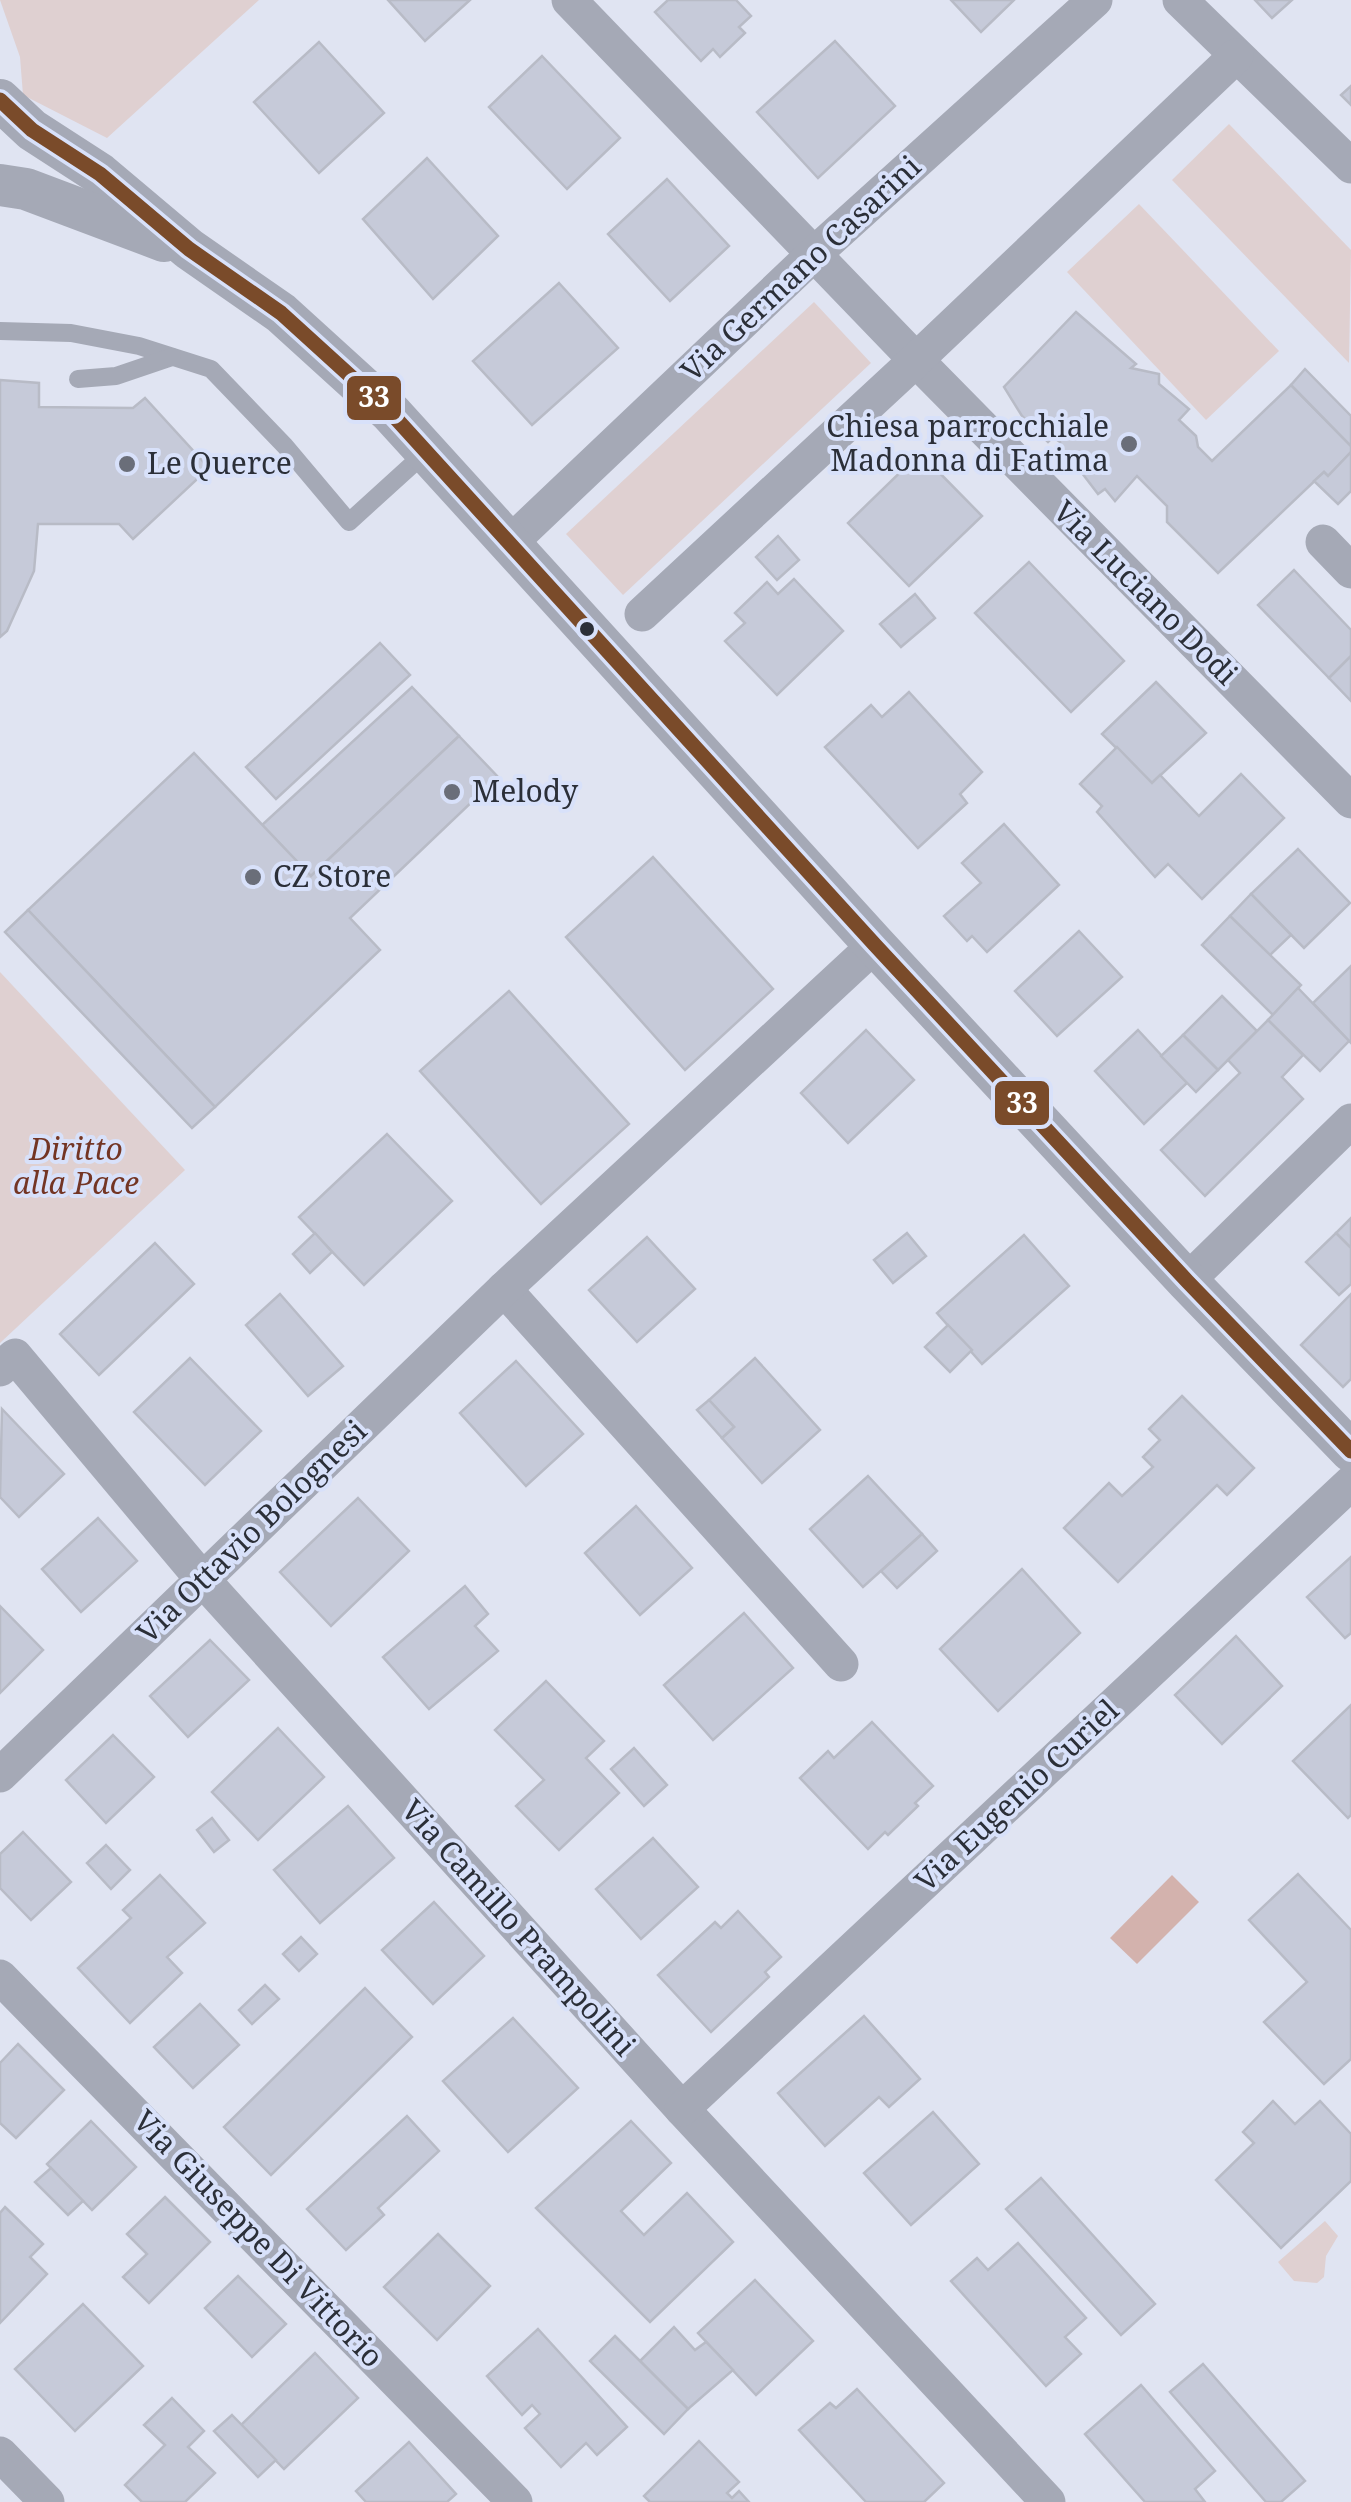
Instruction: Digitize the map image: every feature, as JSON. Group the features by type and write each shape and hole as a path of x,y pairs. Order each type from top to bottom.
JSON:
{"street":[{"name":"Via Luciano Dodi","path":"569,0 1351,802"},
{"name":"Via Germano Casarini","path":"511,542 814,254 1095,0"},
{"path":"1180,0 1351,166"},
{"path":"642,614 1236,56"},
{"path":"0,100 32,130 100,174 188,250 281,314 392,413 874,946 1351,1451"},
{"path":"0,185 26,190 188,250"},
{"path":"1323,542 1351,571"},
{"name":"Via Ottavio Bolognesi","path":"0,1775 504,1289 874,946"},
{"path":"1187,1281 1351,1120"},
{"path":"504,1289 841,1664"},
{"name":"Via Camillo Prampolini","path":"0,1368 15,1356 203,1580 682,2109 1048,2502"},
{"name":"Via Eugenio Curiel","path":"682,2109 1351,1483"},
{"name":"Via Giuseppe Di Vittorio","path":"0,1977 515,2502"},
{"path":"0,2454 47,2502"}],"lane":[{"path":"0,330 71,332 138,346 212,369 285,446 349,522 425,453"},
{"path":"78,379 116,376 173,357"}],"green space":[{"path":"0,0 259,0 107,138 23,95 20,57"},
{"path":"1229,124 1351,250 1349,363 1172,180"},
{"path":"1139,204 1279,351 1206,420 1067,272"},
{"path":"814,302 871,363 623,595 566,534"},
{"name":"Diritto alla Pace","path":"0,972 185,1170 0,1343"},
{"path":"1325,2221 1338,2236 1326,2256 1324,2277 1317,2283 1294,2281 1278,2262"}],"shaded area":[{"path":"1172,1875 1199,1902 1137,1964 1110,1938"}],"building":[{"path":"388,0 470,0 425,41"},
{"path":"668,0 736,0 751,16 739,27 745,33 720,57 713,49 701,61 655,12"},
{"path":"951,0 1014,0 981,32"},
{"path":"1255,0 1292,0 1272,18"},
{"path":"835,41 895,106 818,178 757,112"},
{"path":"319,42 384,113 319,173 254,102"},
{"path":"542,56 620,138 567,189 489,107"},
{"path":"1351,86 1351,105 1341,95"},
{"path":"427,158 498,236 433,299 363,219"},
{"path":"667,179 729,246 670,301 608,234"},
{"path":"559,283 618,348 532,425 473,361"},
{"name":"Chiesa parrocchiale Madonna di Fatima","path":"1076,312 1136,364 1131,368 1159,374 1159,384 1189,409 1179,420 1196,436 1198,447 1212,461 1291,385 1351,446 1351,452 1328,476 1324,472 1218,573 1167,522 1167,506 1137,476 1115,501 1105,489 1098,494 1072,460 1064,462 1060,442 1053,437 1048,442 1022,416 1004,387"},
{"path":"1305,369 1351,416 1351,446 1291,385"},
{"path":"0,380 39,383 39,407 133,408 145,398 209,468 133,539 119,524 38,524 34,571 7,631 0,637"},
{"path":"1351,452 1351,491 1338,504 1314,481 1324,472 1328,476"},
{"path":"920,453 982,516 909,586 848,523"},
{"path":"778,536 799,560 777,580 756,557"},
{"path":"1029,562 1124,661 1071,712 975,613"},
{"path":"1294,570 1351,630 1351,656 1329,678 1258,605"},
{"path":"794,579 843,631 777,695 725,641 745,623 735,613 767,582 778,594"},
{"path":"915,594 935,618 901,647 880,624"},
{"path":"380,643 410,675 276,799 246,767"},
{"path":"1351,656 1351,701 1329,678"},
{"path":"1156,682 1206,733 1152,783 1102,734"},
{"path":"412,687 459,736 311,876 262,825"},
{"path":"909,692 982,772 960,794 967,803 918,848 825,747 871,705 882,717"},
{"path":"459,736 498,777 350,918 380,950 215,1107 28,910 194,753 311,876"},
{"path":"1117,747 1152,783 1160,775 1199,816 1241,774 1284,818 1202,899 1168,864 1155,877 1097,812 1102,806 1080,784"},
{"path":"1004,824 1059,885 987,952 972,936 967,941 944,916 981,883 962,863"},
{"path":"1298,849 1350,903 1304,948 1251,894"},
{"path":"653,857 773,989 685,1070 566,937"},
{"path":"1251,894 1291,935 1269,956 1230,916"},
{"path":"28,910 215,1107 192,1128 5,932"},
{"path":"1230,916 1301,985 1273,1015 1202,945"},
{"path":"1079,931 1122,977 1057,1036 1015,991"},
{"path":"1351,966 1351,1043 1313,1003"},
{"path":"1298,988 1349,1041 1320,1071 1268,1020"},
{"path":"509,991 629,1124 541,1204 420,1071"},
{"path":"1222,996 1257,1031 1218,1070 1183,1035"},
{"path":"1268,1020 1303,1055 1282,1077 1303,1099 1205,1196 1161,1150 1240,1073 1228,1060"},
{"path":"866,1030 914,1080 848,1143 801,1093"},
{"path":"1138,1030 1187,1083 1144,1124 1095,1071"},
{"path":"1183,1035 1218,1070 1196,1092 1161,1056"},
{"path":"387,1134 452,1201 364,1285 299,1217"},
{"path":"1351,1218 1351,1248 1336,1233"},
{"path":"315,1233 332,1252 310,1273 293,1254"},
{"path":"907,1233 926,1256 893,1283 874,1260"},
{"path":"1336,1233 1351,1248 1351,1284 1339,1295 1306,1262"},
{"path":"1024,1235 1069,1286 982,1364 937,1313"},
{"path":"647,1237 695,1289 637,1342 589,1290"},
{"path":"155,1243 194,1284 99,1375 60,1334"},
{"path":"280,1294 343,1366 308,1396 246,1325"},
{"path":"1351,1294 1351,1379 1343,1387 1301,1345"},
{"path":"948,1325 972,1350 950,1372 925,1347"},
{"path":"190,1358 261,1431 205,1485 134,1412"},
{"path":"755,1358 820,1430 762,1483 722,1438 734,1427 709,1400"},
{"path":"516,1361 583,1434 526,1486 460,1413"},
{"path":"1182,1396 1254,1468 1227,1495 1217,1485 1118,1582 1064,1528 1109,1483 1122,1496 1153,1467 1143,1457 1160,1440 1149,1429"},
{"path":"709,1400 734,1427 722,1438 697,1410"},
{"path":"2,1409 64,1474 19,1517 0,1497"},
{"path":"868,1476 922,1534 863,1587 810,1529"},
{"path":"358,1498 409,1551 331,1626 280,1572"},
{"path":"636,1506 692,1568 640,1615 585,1553"},
{"path":"98,1518 137,1561 81,1612 42,1569"},
{"path":"922,1534 937,1551 897,1588 881,1571"},
{"path":"1351,1557 1351,1633 1345,1638 1307,1597"},
{"path":"1022,1569 1080,1633 998,1711 940,1649"},
{"path":"465,1586 488,1614 475,1626 498,1651 429,1709 383,1657"},
{"path":"0,1606 43,1650 0,1693"},
{"path":"744,1613 793,1668 713,1740 664,1685"},
{"path":"1236,1636 1282,1686 1222,1744 1175,1695"},
{"path":"210,1640 249,1680 188,1737 150,1696"},
{"path":"546,1681 604,1741 586,1758 619,1793 559,1850 516,1806 544,1780 495,1730"},
{"path":"1351,1705 1351,1815 1348,1818 1293,1761"},
{"path":"872,1722 933,1786 915,1803 918,1806 868,1849 800,1778 828,1751 834,1758"},
{"path":"278,1728 324,1777 258,1840 212,1792"},
{"path":"113,1735 154,1777 106,1823 66,1780"},
{"path":"634,1748 667,1785 644,1806 611,1769"},
{"path":"348,1806 394,1858 320,1923 274,1870"},
{"path":"212,1818 229,1840 214,1852 197,1830"},
{"path":"23,1832 71,1882 31,1920 0,1888 0,1854"},
{"path":"653,1838 698,1887 641,1939 596,1889"},
{"path":"106,1845 130,1870 111,1889 87,1863"},
{"path":"1298,1874 1351,1930 1351,2059 1324,2084 1264,2022 1307,1982 1249,1920"},
{"path":"160,1875 205,1923 167,1957 182,1973 130,2023 78,1968 131,1918 123,1910"},
{"path":"434,1902 484,1956 433,2004 382,1950"},
{"path":"738,1911 781,1957 765,1972 769,1977 711,2032 658,1975 715,1922 721,1928"},
{"path":"301,1937 317,1954 299,1971 283,1954"},
{"path":"265,1985 279,1999 252,2024 239,2010"},
{"path":"365,1988 412,2037 271,2175 224,2127"},
{"path":"200,2004 239,2045 193,2088 154,2047"},
{"path":"864,2016 920,2079 889,2107 879,2097 825,2146 778,2093"},
{"path":"513,2018 578,2088 508,2152 443,2081"},
{"path":"18,2044 64,2090 16,2138 0,2123 0,2063"},
{"path":"1273,2101 1295,2124 1320,2101 1351,2134 1351,2181 1281,2248 1216,2180 1254,2143 1243,2132"},
{"path":"933,2112 979,2164 911,2225 864,2173"},
{"path":"407,2116 439,2151 378,2208 384,2215 346,2250 307,2209"},
{"path":"91,2121 136,2167 92,2210 47,2164"},
{"path":"631,2121 671,2163 621,2211 644,2235 687,2193 733,2242 650,2322 536,2208"},
{"path":"51,2168 83,2201 68,2215 35,2182"},
{"path":"1041,2178 1155,2304 1121,2335 1006,2209"},
{"path":"165,2197 210,2242 149,2303 123,2277 147,2254 127,2234"},
{"path":"5,2207 43,2244 30,2257 47,2274 0,2323 0,2213"},
{"path":"438,2234 490,2286 437,2340 384,2287"},
{"path":"1018,2243 1086,2318 1065,2337 1081,2354 1046,2386 951,2281 977,2258 988,2270"},
{"path":"238,2276 286,2324 252,2357 205,2308"},
{"path":"755,2280 813,2341 756,2395 698,2333"},
{"path":"83,2304 143,2366 75,2431 15,2369"},
{"path":"674,2327 695,2350 706,2342 733,2370 688,2409 640,2361"},
{"path":"538,2329 627,2427 597,2455 586,2443 561,2467 525,2428 540,2414 532,2405 522,2415 487,2376"},
{"path":"615,2336 688,2409 664,2434 590,2361"},
{"path":"315,2353 358,2398 284,2469 241,2425"},
{"path":"1203,2364 1305,2481 1281,2502 1266,2502 1170,2392"},
{"path":"1141,2385 1215,2471 1195,2489 1205,2502 1145,2502 1085,2434"},
{"path":"857,2389 944,2483 924,2502 866,2502 799,2430 830,2403 836,2408"},
{"path":"172,2398 204,2431 188,2447 215,2473 185,2502 142,2502 125,2485 165,2445 144,2425"},
{"path":"232,2415 276,2460 258,2477 214,2431"},
{"path":"699,2441 739,2482 727,2493 732,2498 739,2491 749,2502 650,2502 644,2496"},
{"path":"409,2442 456,2494 447,2502 366,2502 356,2491"}],"transit line":[{"name":"33","path":"0,100 32,130 100,174 189,249 281,313 391,413 875,945 1351,1451"}],"place":[{"name":"Chiesa parrocchiale Madonna di Fatima","path":"1129,444"},
{"name":"Le Querce","path":"127,464"},
{"name":"Melody","path":"452,792"},
{"name":"CZ Store","path":"253,877"}]}
